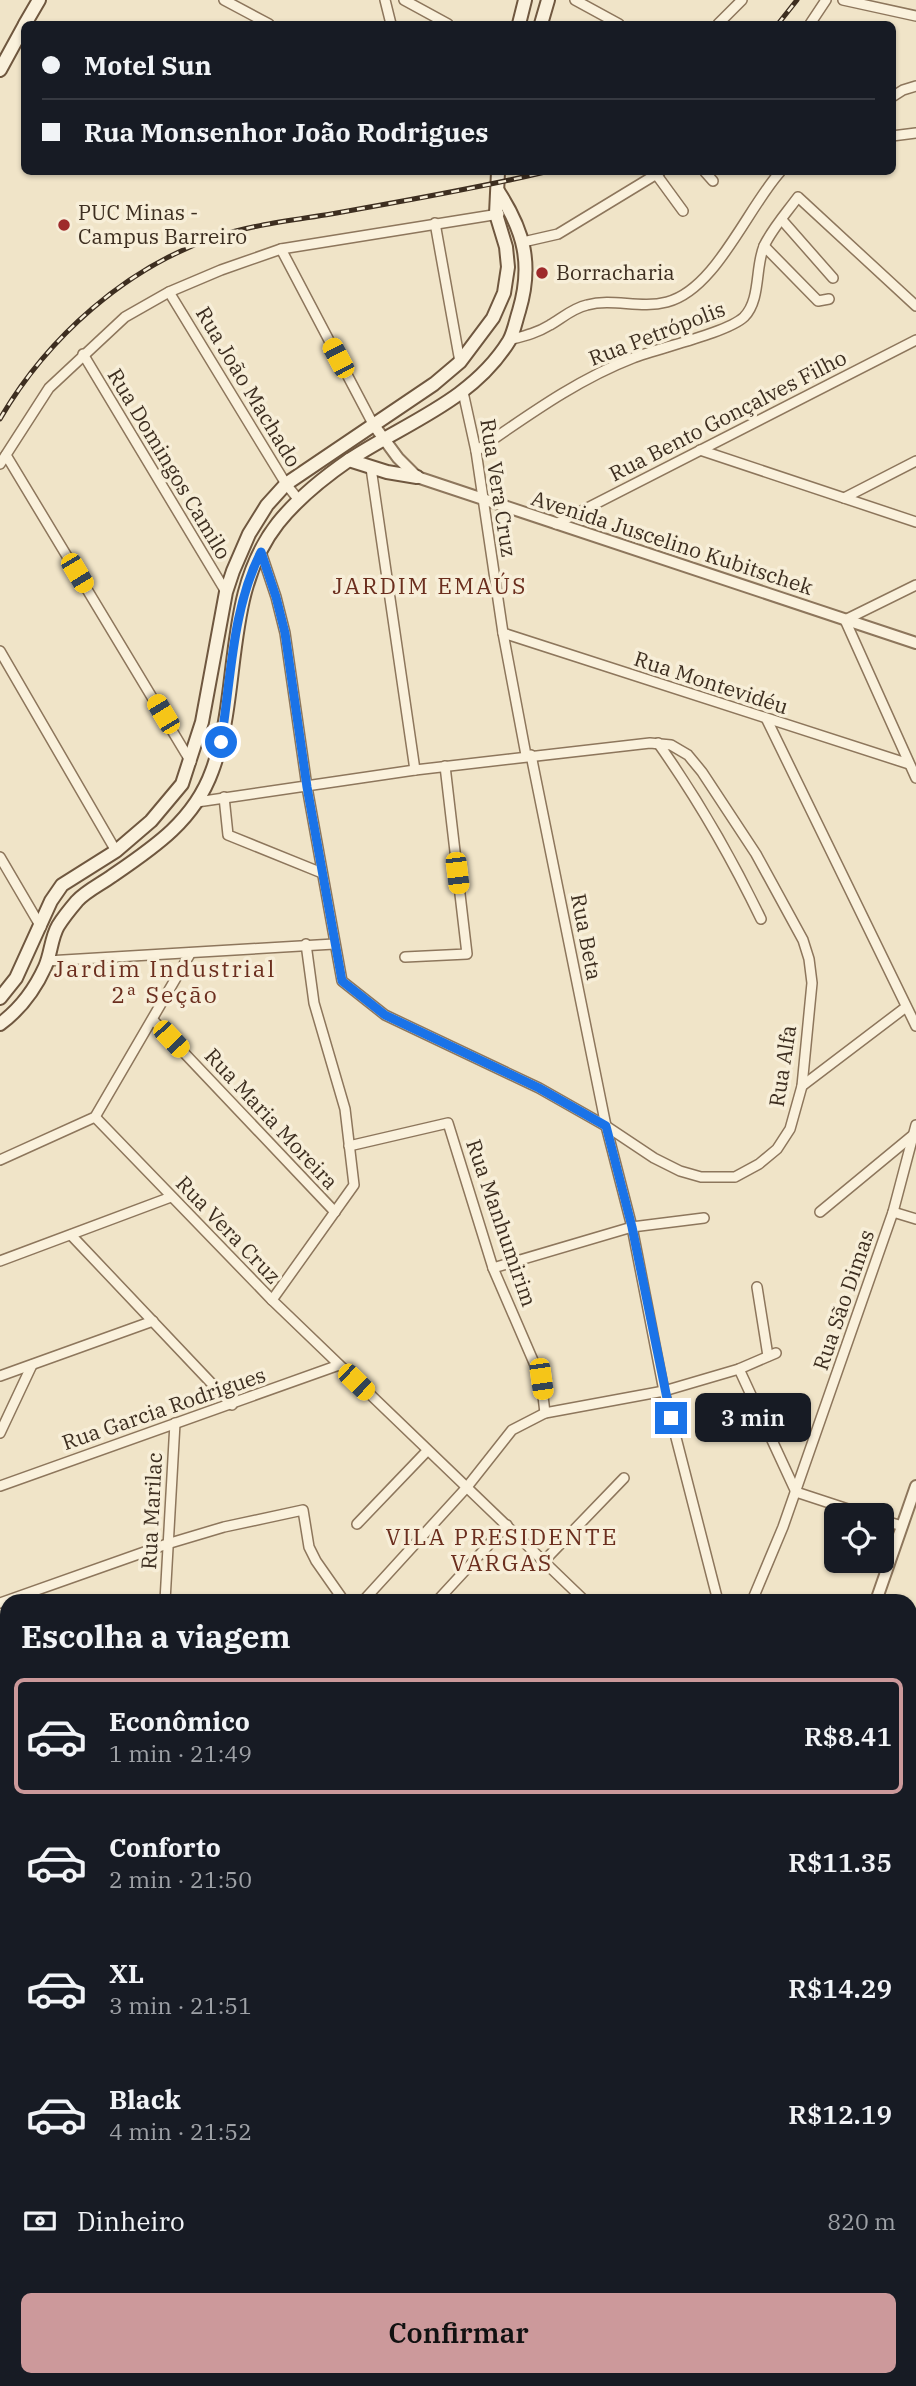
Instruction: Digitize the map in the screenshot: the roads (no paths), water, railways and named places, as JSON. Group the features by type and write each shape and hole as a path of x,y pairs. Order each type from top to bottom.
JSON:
{"main road":[{"path":"27,21 39,0"},
{"path":"521,21 525,0"},
{"path":"542,21 548,0"},
{"path":"0,70 21,32"},
{"path":"0,998 16,978 51,901 62,885 116,851 151,821 182,784 202,722 226,592 249,534 267,505 286,484 411,401 460,362 493,318 504,293 508,267 506,247 496,214 498,175"},
{"path":"0,1024 14,1014 31,991 47,961 57,927 79,898 163,841 197,802 212,774 221,742 241,604 253,566 276,525 298,499 349,460 417,422 463,392 480,376 509,340 525,291 527,268 523,242 511,212 498,191"},
{"path":"349,460 371,468 417,477"}],"street":[{"path":"224,0 262,21"},
{"path":"386,0 390,21"},
{"path":"404,0 442,21"},
{"path":"575,0 614,21"},
{"path":"721,21 742,0"},
{"path":"812,21 826,0"},
{"path":"843,0 916,16"},
{"path":"896,94 916,86"},
{"path":"896,136 916,133"},
{"path":"523,242 558,234 655,175"},
{"path":"659,175 683,211"},
{"path":"708,175 713,181"},
{"path":"509,340 530,335 579,307 600,301 664,303 681,298 714,269 764,190 777,175"},
{"name":"Rua Petrópolis","path":"476,451 562,393 599,373 633,358 729,327 743,318 751,307 764,246 798,197 916,306"},
{"path":"0,464 49,388 125,317 169,292 281,249 511,212"},
{"path":"782,220 833,278"},
{"path":"435,223 460,362"},
{"path":"764,246 818,301 829,299"},
{"path":"281,249 373,424 417,477"},
{"name":"Rua João Machado","path":"169,292 286,484 298,499"},
{"name":"Rua Bento Gonçalves Filho","path":"555,524 916,340"},
{"name":"Rua Domingos Camilo","path":"83,354 226,592"},
{"name":"Rua Vera Cruz","path":"463,392 476,451 503,633 528,755"},
{"path":"700,450 916,522"},
{"path":"6,455 191,762"},
{"path":"844,498 916,461"},
{"path":"371,468 415,770"},
{"name":"Avenida Juscelino Kubitschek","path":"417,477 916,643"},
{"path":"261,552 285,633 307,787"},
{"path":"916,585 845,620 916,778"},
{"name":"Rua Montevidéu","path":"503,633 909,764"},
{"path":"0,651 116,851"},
{"path":"767,720 916,1026"},
{"path":"658,743 690,790 761,919"},
{"name":"Rua Alfa","path":"197,802 528,755 658,743 671,745 688,755 756,854 803,940 809,959 812,983 802,1086 790,1129 777,1149 759,1164 735,1177 701,1177 680,1171 539,1088 385,1015 342,981 307,787"},
{"name":"Rua Beta","path":"528,755 606,1126 632,1227 664,1391 716,1594"},
{"path":"405,957 467,954 445,766"},
{"path":"224,797 228,835 322,873"},
{"path":"0,857 41,927"},
{"path":"272,1300 354,1185 345,1109 314,1003 306,944"},
{"path":"47,961 334,944"},
{"path":"0,1160 94,1117 190,954"},
{"path":"802,1086 906,1007"},
{"name":"Rua Maria Moreira","path":"153,1020 335,1212"},
{"name":"Rua Vera Cruz","path":"94,1117 272,1300 577,1594"},
{"name":"Rua Manhumirim","path":"349,1146 448,1123 493,1268 541,1379 545,1413"},
{"name":"Rua São Dimas","path":"755,1594 796,1492 893,1212 916,1125"},
{"path":"820,1212 912,1136"},
{"path":"0,1261 171,1198"},
{"path":"893,1212 916,1219"},
{"path":"493,1268 632,1227 704,1218"},
{"path":"71,1235 232,1405"},
{"path":"369,1594 467,1487 512,1430 545,1413 664,1391 739,1369 772,1355 757,1287"},
{"path":"0,1376 153,1321"},
{"path":"0,1433 32,1365"},
{"name":"Rua Garcia Rodrigues","path":"0,1486 338,1365"},
{"path":"739,1369 796,1492 829,1503"},
{"name":"Rua Marilac","path":"165,1594 175,1423"},
{"path":"357,1524 427,1451"},
{"path":"544,1560 624,1478"},
{"path":"878,1594 916,1486"},
{"path":"25,1594 167,1544 224,1527 303,1510 309,1547 339,1594"},
{"path":"894,1524 902,1526"},
{"path":"443,1594 507,1525"}],"railway":[{"path":"780,21 797,0"},
{"path":"0,419 41,361 92,309 120,286 183,250 216,237 258,226 438,195 532,175"}],"place":[{"name":"PUC Minas - Campus Barreiro","path":"64,225"},
{"name":"Borracharia","path":"542,273"}],"district":[{"name":"JARDIM EMAÚS","path":"430,586"},
{"name":"Jardim Industrial 2ª Seção","path":"165,982"},
{"name":"VILA PRESIDENTE VARGAS","path":"502,1550"}]}
